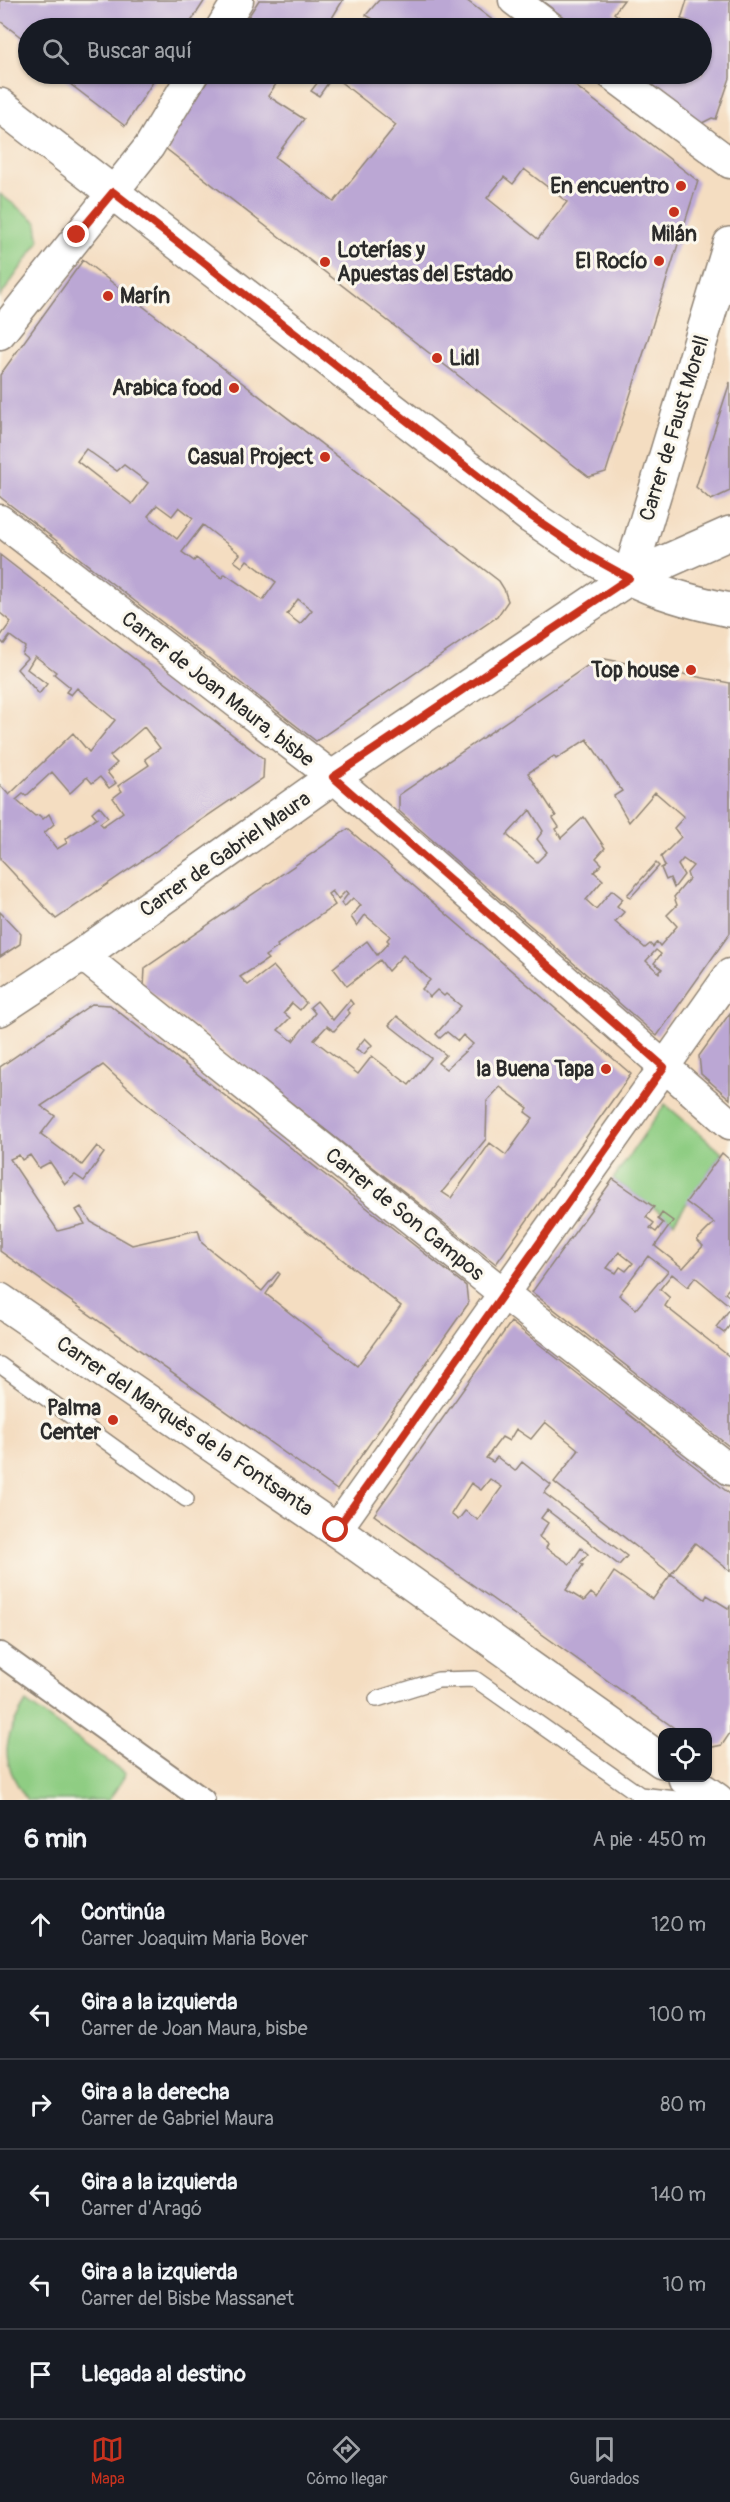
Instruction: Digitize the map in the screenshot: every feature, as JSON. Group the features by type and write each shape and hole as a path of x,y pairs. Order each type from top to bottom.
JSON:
{"street":[{"path":"227,18 238,0"},
{"path":"514,0 538,18"},
{"path":"0,334 149,147 188,84"},
{"path":"624,84 730,163"},
{"path":"0,105 519,508 591,557 629,578 663,592 730,610"},
{"name":"Carrer de Faust Morell","path":"629,578 730,244"},
{"name":"Carrer de Joan Maura, bisbe","path":"0,520 333,777 730,1124"},
{"name":"Carrer de Gabriel Maura","path":"0,1009 82,956 333,777 629,578 730,533"},
{"name":"Carrer de Son Campos","path":"82,956 502,1293 730,1470"},
{"path":"336,1530 730,974"},
{"name":"Carrer del Marquès de la Fontsanta","path":"0,1300 336,1530 658,1757"},
{"path":"0,1654 203,1800"},
{"path":"691,1782 717,1800"},
{"path":"726,1800 730,1794"}],"lane":[{"path":"0,1365 186,1499"},
{"path":"377,1699 438,1680 476,1679 640,1795 685,1800"}],"green space":[{"path":"0,194 37,222 39,242 0,297"},
{"path":"665,1104 722,1153 674,1222 613,1179"},
{"path":"26,1702 126,1774 109,1800 27,1800 12,1774 7,1751 12,1729"}],"building":[{"path":"0,0 205,0 193,18 18,18 18,35 0,21"},
{"path":"259,0 343,0 332,18 247,18"},
{"path":"379,0 466,0 490,18 371,18 366,15"},
{"path":"541,0 624,0 614,13 621,18 565,18"},
{"path":"687,0 730,0 730,78 716,119 712,118 700,124 648,84 712,84 712,18 681,18"},
{"path":"70,84 152,84 125,126"},
{"path":"206,84 276,84 268,96 304,119 275,157 334,202 396,125 343,84 573,84 698,181 606,472 589,477 165,148","holes":["524,169 567,202 538,239 487,198 504,177 513,184"]},
{"path":"316,84 327,84 319,96 311,91"},
{"path":"83,260 499,581 508,601 497,617 316,741 0,497 0,375","holes":["86,449 117,471 124,465 148,483 132,504 77,461","157,505 172,516 179,507 193,518 177,539 148,516","203,525 240,554 234,561 242,567 247,560 276,582 263,600 225,574 222,578 196,558 194,561 182,552","298,599 312,610 300,624 287,614"]},
{"path":"730,382 730,491 711,500 696,487"},
{"path":"0,555 264,759 263,778 56,919 0,859 0,785 9,795 73,733 89,752 115,720 77,688 71,695 66,692 70,687 54,674 56,672 35,656 27,669 47,684 39,694 17,669 27,658 22,654 25,647 10,636 4,644 0,640 11,622 0,613","holes":["144,727 160,748 145,759 149,765 118,786 122,791 113,798 123,812 103,826 100,823 108,817 99,806 92,812 97,818 65,839 67,843 57,849 44,833 54,824 49,814 43,819 39,815 35,816 16,800 23,794 26,796 52,772 70,793 87,777 92,783 100,777 109,788 116,783 107,772 117,763 110,756"]},
{"path":"605,659 730,683 730,933 657,1036 399,811 399,795 590,664","holes":["587,739 622,791 614,796 629,822 655,792 684,817 674,828 681,837 661,857 665,866 661,868 666,880 670,878 674,888 684,875 678,865 683,859 693,866 687,873 689,879 674,897 677,905 667,915 677,926 660,946 657,942 653,947 650,944 645,948 615,922 624,912 617,906 623,899 612,890 596,909 586,900 603,880 594,872 602,864 596,858 605,848 584,817 561,838 556,829 559,827 553,818 556,816 528,773 554,756 556,759","530,810 543,831 537,839 547,852 537,862 507,835","656,950 661,954 654,963 662,969 659,973 646,961"]},
{"path":"348,829 631,1074 496,1264 144,987 145,968","holes":["332,891 338,899 346,891 348,894 341,903 344,907 353,898 361,905 351,917 357,926 365,915 390,936 387,940 389,942 377,955 367,941 333,968 347,986 380,960 388,971 403,955 430,980 422,989 430,997 437,990 461,1006 436,1034 440,1038 447,1032 458,1041 463,1035 473,1044 446,1069 438,1063 446,1055 397,1016 389,1025 431,1058 409,1085 372,1056 358,1074 314,1040 327,1026 334,1031 350,1013 347,1010 353,1004 350,1000 333,1020 317,1001 310,1007 315,1013 293,1041 278,1030 290,1018 284,1013 292,1003 300,1010 306,1003 273,966 248,985 240,977 268,959 265,956 278,947 277,945 335,905 328,894","500,1087 528,1108 525,1112 533,1118 506,1155 490,1143 451,1198 442,1192 486,1139 487,1101"]},
{"path":"656,863 659,866 630,898 627,895"},
{"path":"0,912 21,934 20,944 0,957"},
{"path":"92,1004 110,1005 466,1286 468,1304 337,1490 0,1251 0,1067","holes":["103,1065 139,1098 401,1306 357,1366 266,1294 280,1274 278,1272 262,1291 202,1243 198,1230 132,1245 91,1222 81,1207 76,1210 85,1224 58,1231 10,1159 19,1155 22,1160 30,1155 39,1168 50,1162 65,1184 75,1175 84,1181 104,1153 97,1146 82,1165 41,1134 55,1116 41,1106"]},
{"path":"730,1013 730,1099 701,1074 699,1056"},
{"path":"365,1038 372,1045 364,1054 356,1049"},
{"path":"722,1153 730,1160 730,1287 725,1293 730,1297 730,1306 695,1277 688,1287 672,1274 660,1289 670,1298 665,1306 730,1357 730,1447 532,1292 613,1179 654,1207 646,1217 654,1223 650,1228 656,1232 663,1223 658,1219 662,1213 673,1221 655,1246 683,1268 703,1246 697,1240 714,1223 686,1202","holes":["619,1252 633,1263 626,1271 620,1267 616,1273 607,1268","648,1256 668,1271 636,1309 619,1295"]},
{"path":"730,1309 730,1325 724,1333 716,1327"},
{"path":"511,1322 730,1494 730,1571 695,1543 671,1574 705,1599 707,1595 728,1608 730,1606 730,1733 722,1745 712,1747 712,1728 674,1728 374,1515","holes":["545,1422 579,1450 554,1482 671,1574 653,1599 614,1572 597,1598 591,1593 584,1601 566,1590 583,1565 580,1563 588,1554 581,1548 570,1564 546,1548 548,1544 539,1537 548,1523 541,1518 547,1510 619,1565 627,1556 544,1493 551,1485 522,1462 515,1471 497,1457 493,1462 486,1458 502,1437 509,1441 516,1429 531,1439","490,1479 502,1487 478,1520 465,1511 458,1520 451,1514 471,1483 481,1490"]}],"place":[{"name":"En encuentro","path":"681,186"},
{"name":"Milán","path":"674,212"},
{"name":"El Rocío","path":"659,261"},
{"name":"Loterías y Apuestas del Estado","path":"325,262"},
{"name":"Marín","path":"108,296"},
{"name":"Lidl","path":"437,358"},
{"name":"Arabica food","path":"234,388"},
{"name":"Casual Project","path":"325,457"},
{"name":"Top house","path":"691,670"},
{"name":"la Buena Tapa","path":"606,1069"},
{"name":"Palma Center","path":"113,1420"}],"route":[{"path":"77,235 113,192 531,517 591,557 629,578 333,777 664,1067 336,1530"}]}
